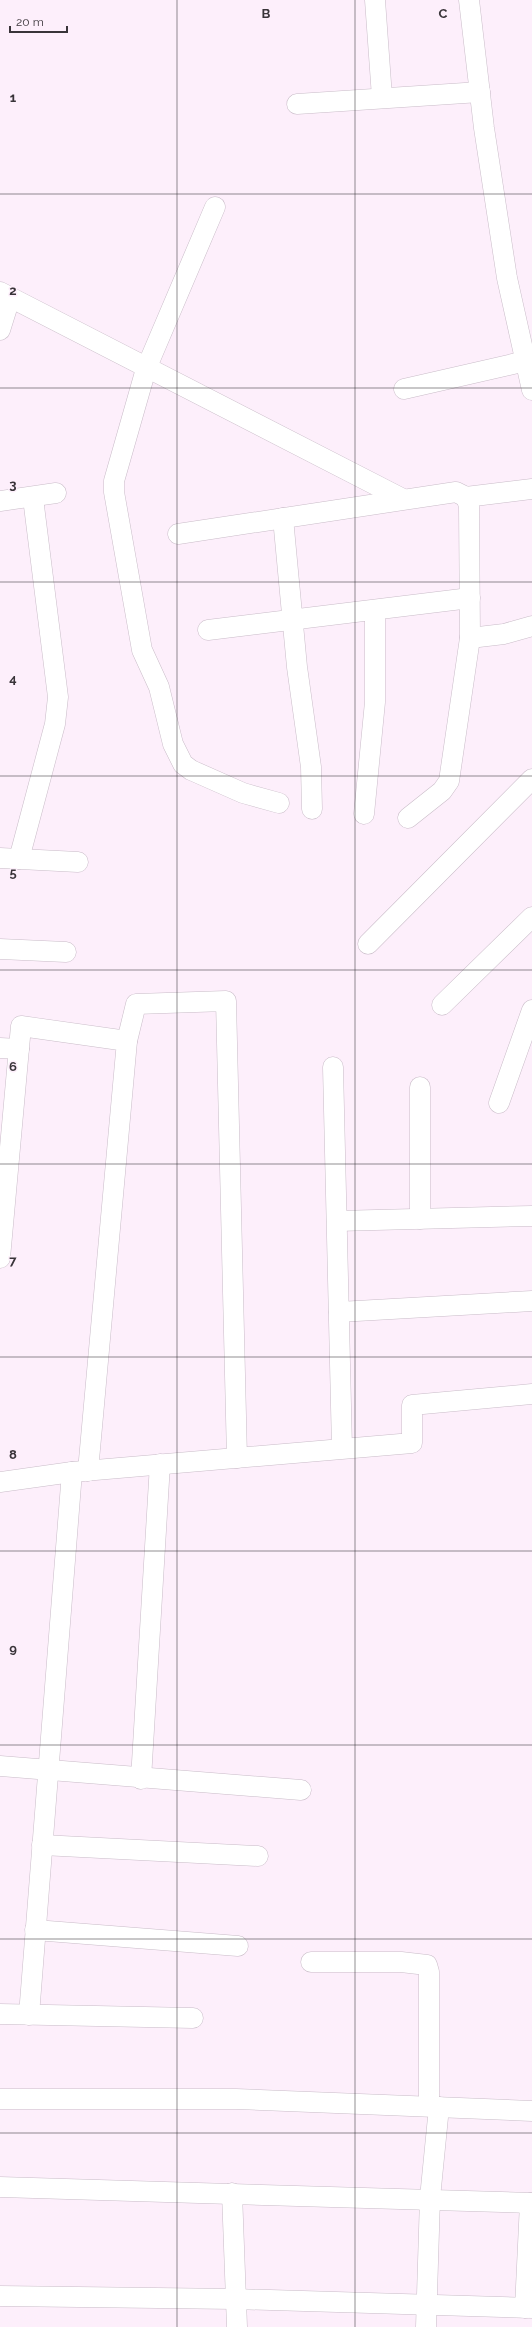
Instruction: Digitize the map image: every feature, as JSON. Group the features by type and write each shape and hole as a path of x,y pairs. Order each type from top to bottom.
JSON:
{"street":[{"path":"375,0 382,97"},
{"path":"469,0 480,92 507,278 532,390"},
{"path":"297,104 382,97 480,92"},
{"path":"215,207 146,368 114,481 114,492 142,650 159,687 173,744 183,764 191,770 243,793 279,803"},
{"path":"0,330 5,295 403,499"},
{"path":"404,389 526,362"},
{"path":"178,534 456,492 466,497 532,489"},
{"path":"0,501 33,498 56,493"},
{"path":"408,818 442,790 449,781 470,638 469,506 466,497"},
{"path":"33,498 58,697 55,724 9,858 78,862"},
{"path":"283,518 293,621 311,767 312,809"},
{"path":"208,630 293,621 470,598"},
{"path":"364,814 375,702 375,610"},
{"path":"470,638 504,634 532,626"},
{"path":"368,944 532,779"},
{"path":"442,1004 532,916"},
{"path":"0,949 66,952"},
{"path":"29,2015 48,1771 126,1041 136,1004 226,1001 237,1458"},
{"path":"499,1103 532,1010"},
{"path":"0,1258 9,1048 21,1026 126,1041"},
{"path":"333,1067 342,1448"},
{"path":"420,1087 420,1219"},
{"path":"336,1221 532,1216"},
{"path":"338,1312 532,1301"},
{"path":"0,1482 80,1471 412,1443 412,1405 532,1394"},
{"path":"141,1778 160,1464"},
{"path":"0,1766 301,1790"},
{"path":"42,1846 258,1856"},
{"path":"35,1930 238,1946"},
{"path":"311,1962 401,1962 427,1965 429,1972 434,2107 425,2304 426,2327"},
{"path":"0,2014 193,2018"},
{"path":"0,2099 236,2099 532,2111"},
{"path":"0,2187 430,2198 531,2203 529,2308 235,2299 0,2296"},
{"path":"232,2193 237,2327"}]}
